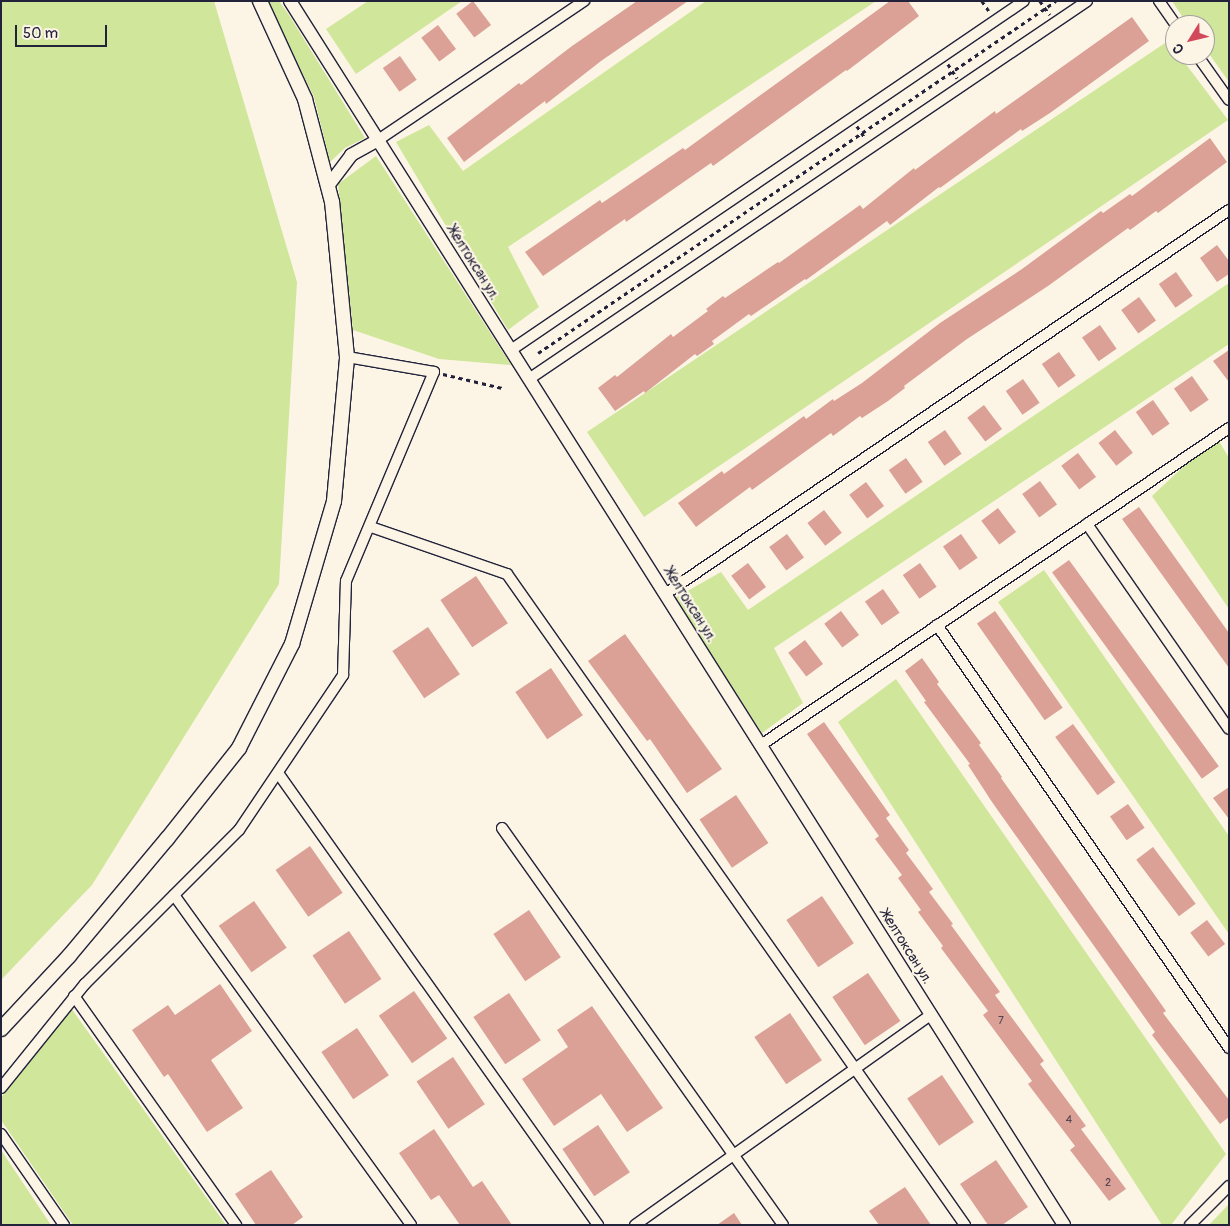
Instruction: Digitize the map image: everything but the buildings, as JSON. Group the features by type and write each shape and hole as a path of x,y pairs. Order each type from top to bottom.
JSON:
{"main road":[{"path":"1,1029 69,956 168,838 239,748 292,644 334,501 347,357 332,202 305,99 260,1"}],"street":[{"name":"Желтоксан ул.","path":"290,1 1064,1225"},
{"path":"328,186 351,155 378,140 584,1"},
{"path":"511,350 1024,1"},
{"path":"529,379 1086,1"},
{"path":"1159,1 1169,15"},
{"path":"1204,65 1229,100"},
{"path":"665,594 1229,210"},
{"path":"1,1088 74,996 239,830 344,675 346,581 371,526 434,372 347,357"},
{"path":"761,745 1229,428"},
{"path":"1087,524 1229,730"},
{"path":"371,526 508,574 965,1225"},
{"path":"938,625 1229,1048"},
{"path":"278,773 598,1225"},
{"path":"502,828 783,1225"},
{"path":"174,896 411,1225"},
{"path":"74,996 236,1225"},
{"path":"635,1225 931,1015"},
{"path":"1,1134 64,1225"},
{"path":"1190,1225 1229,1186"}],"path":[{"path":"1040,1 1055,23"},
{"path":"538,353 1056,1"},
{"path":"943,56 962,86"},
{"path":"852,118 871,147"},
{"path":"765,178 784,206"},
{"path":"672,241 691,270"},
{"path":"581,303 600,331"},
{"path":"434,372 502,388"}],"green space":[{"path":"1,1 214,1 297,282 279,584 92,885 1,980"},
{"path":"267,1 279,1 365,138 345,148 330,162 314,97"},
{"path":"368,1 462,1 356,74 326,29"},
{"path":"706,1 876,1 508,247 539,307 508,330 396,142 429,125 463,171"},
{"path":"1172,1 1229,1 1229,82 1215,62 1215,15 1181,15"},
{"path":"1165,43 1165,65 1187,65 1228,120 644,517 587,432"},
{"path":"376,156 511,365 439,359 353,330 338,184"},
{"path":"1229,283 1229,344 774,648 803,703 762,733 675,598 721,572 748,610"},
{"path":"1216,436 1229,458 1229,609 1152,496"},
{"path":"1044,570 1229,836 1229,934 998,602"},
{"path":"896,679 1226,1154 1171,1225 1162,1225 838,722"},
{"path":"71,1008 226,1225 73,1225 1,1120 1,1098"},
{"path":"1,1150 51,1225 1,1225"},
{"path":"1229,1204 1229,1225 1209,1225"}]}
